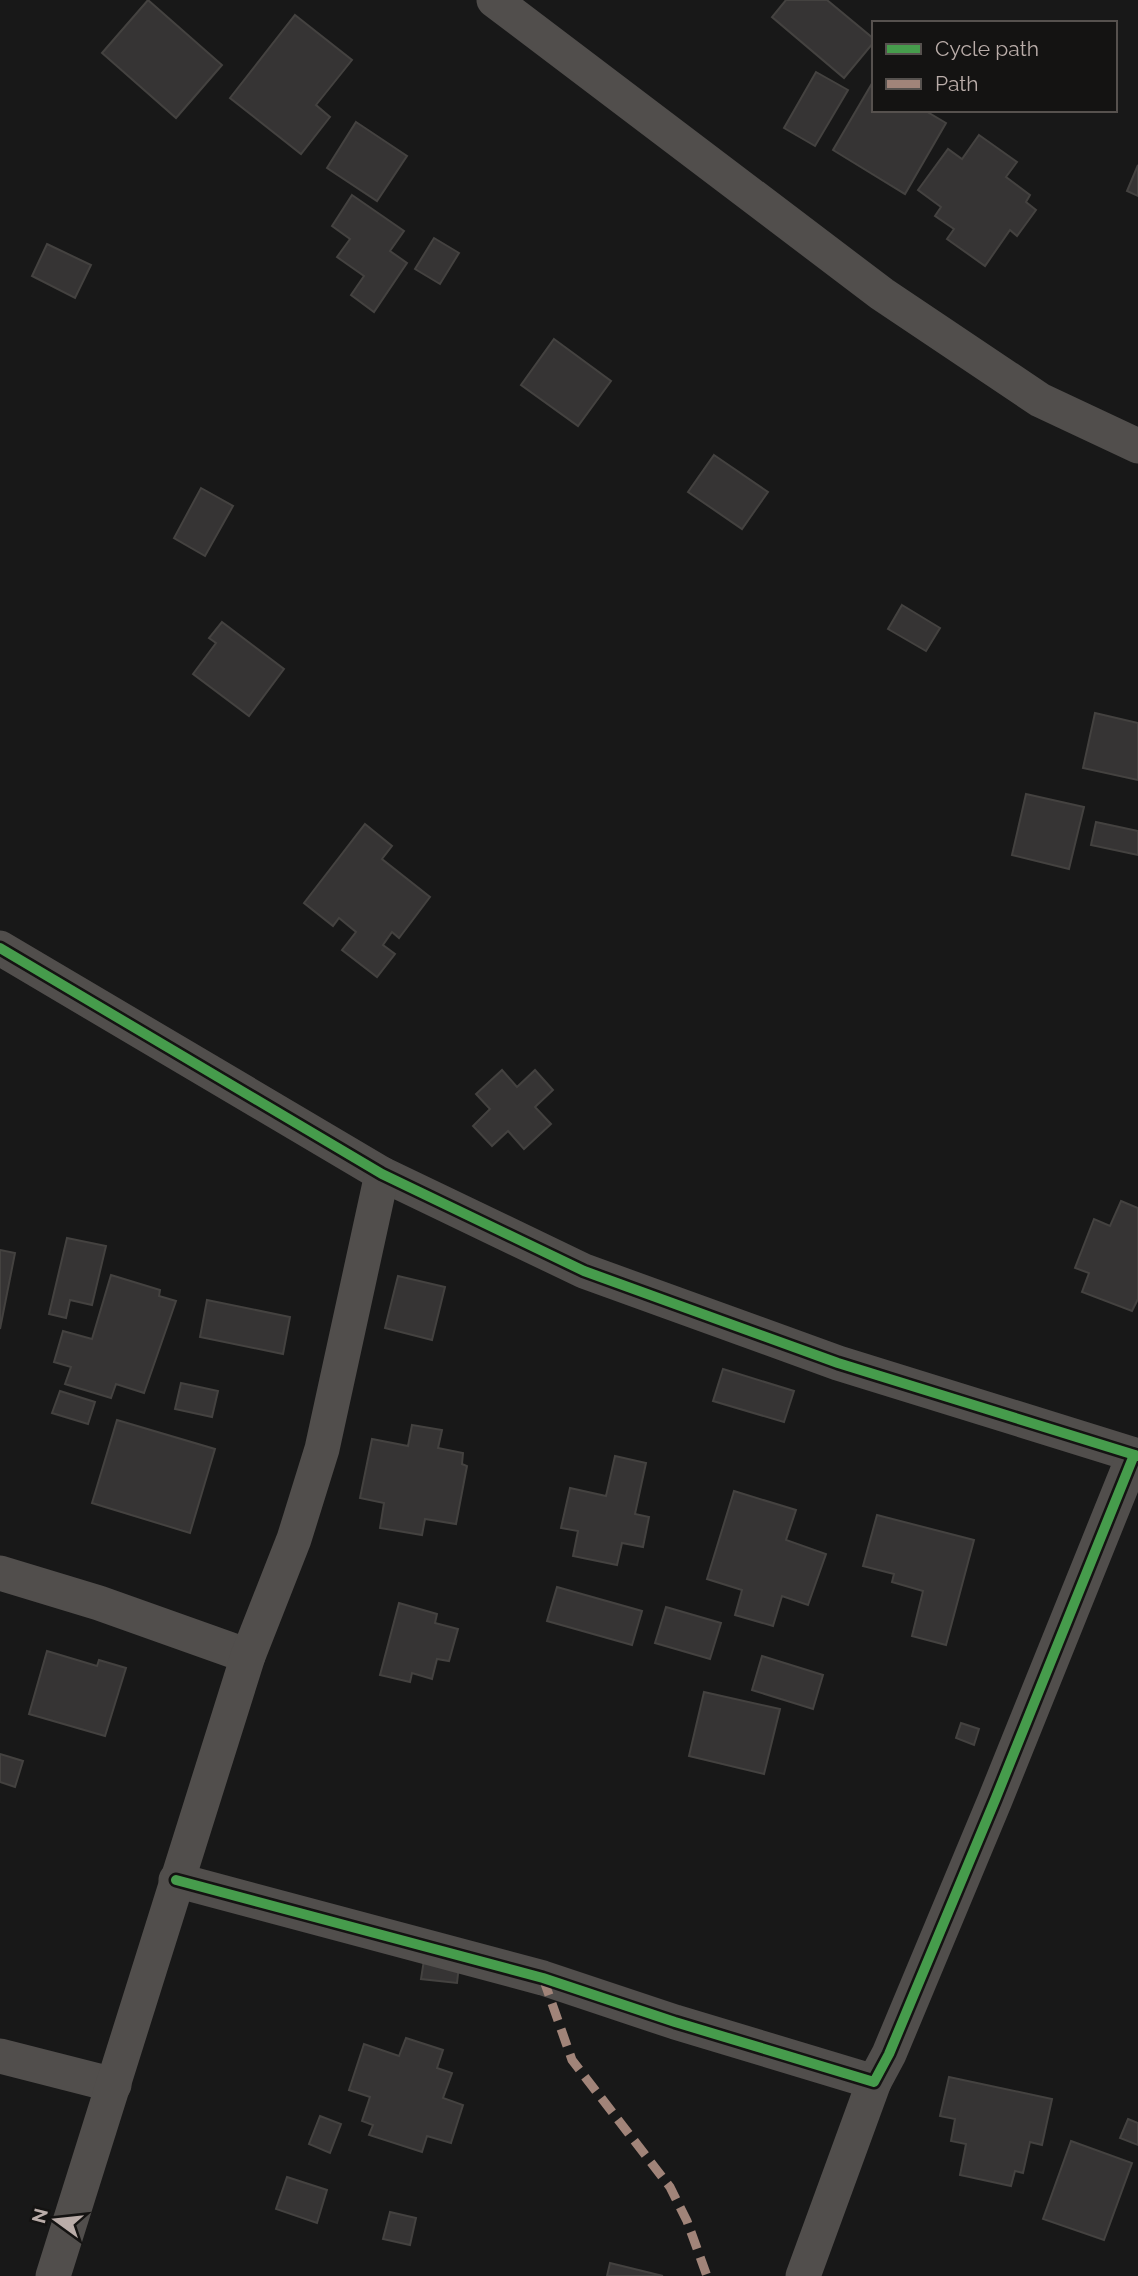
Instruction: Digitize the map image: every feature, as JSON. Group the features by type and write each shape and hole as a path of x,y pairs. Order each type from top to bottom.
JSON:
{"street":[{"path":"494,0 882,294 1040,400 1138,446"},
{"path":"0,948 382,1174 597,1276 838,1363 1136,1455 889,2054 874,2082 803,2276"},
{"path":"53,2276 248,1656 294,1539 322,1448 382,1174"},
{"path":"0,1573 99,1603 248,1656"},
{"path":"176,1880 543,1978 675,2022 874,2082"},
{"path":"0,2056 114,2085"}],"building":[{"path":"148,0 222,65 176,118 102,53"},
{"path":"786,0 827,0 872,37 872,44 844,78 772,17"},
{"path":"295,15 352,60 316,105 330,117 301,154 230,98"},
{"path":"816,72 848,90 815,146 784,128"},
{"path":"872,83 872,112 927,112 946,123 905,194 833,150"},
{"path":"356,122 407,156 377,201 327,168"},
{"path":"979,135 1017,162 1006,177 1030,195 1026,202 1036,210 1017,236 1010,230 985,266 947,239 954,229 935,216 941,207 918,190 948,149 962,159"},
{"path":"1138,165 1138,196 1127,191"},
{"path":"352,195 404,231 390,251 407,263 374,312 351,295 364,276 337,257 350,239 332,226"},
{"path":"434,238 459,253 440,284 415,269"},
{"path":"47,244 91,265 75,298 32,276"},
{"path":"554,339 611,381 578,426 521,385"},
{"path":"714,455 768,492 742,529 688,492"},
{"path":"201,488 233,506 205,556 174,538"},
{"path":"902,605 940,628 926,651 888,629"},
{"path":"222,622 284,669 249,716 193,674 216,643 209,638"},
{"path":"1095,713 1138,723 1138,780 1083,768"},
{"path":"1026,794 1084,807 1069,869 1012,855"},
{"path":"1096,822 1138,831 1138,855 1091,845"},
{"path":"365,824 392,846 382,859 430,897 399,938 392,932 383,945 395,954 377,977 342,950 356,932 339,918 333,926 304,903"},
{"path":"502,1070 517,1087 535,1070 553,1090 535,1107 551,1124 524,1149 508,1131 492,1146 473,1126 490,1109 476,1094"},
{"path":"1121,1201 1138,1208 1138,1299 1132,1311 1082,1292 1089,1273 1075,1268 1094,1219 1110,1226"},
{"path":"67,1238 106,1246 92,1305 70,1300 66,1318 49,1314"},
{"path":"0,1250 15,1253 0,1329"},
{"path":"111,1275 160,1290 159,1296 176,1301 144,1393 116,1384 111,1398 65,1384 71,1367 54,1362 63,1331 92,1339"},
{"path":"398,1276 445,1287 432,1340 385,1328"},
{"path":"207,1300 290,1317 283,1354 200,1337"},
{"path":"723,1369 794,1391 784,1422 713,1401"},
{"path":"181,1383 218,1391 212,1417 175,1409"},
{"path":"60,1391 95,1402 88,1424 52,1413"},
{"path":"117,1420 215,1449 190,1533 92,1503"},
{"path":"412,1425 442,1430 438,1448 463,1453 462,1464 467,1466 456,1524 425,1519 422,1535 380,1528 384,1503 360,1498 372,1439 408,1446"},
{"path":"615,1456 646,1463 635,1514 649,1517 643,1547 622,1543 617,1565 573,1556 578,1531 561,1528 570,1488 606,1496"},
{"path":"734,1491 796,1510 786,1540 826,1554 808,1605 782,1596 773,1626 735,1615 742,1590 707,1579"},
{"path":"877,1515 974,1540 946,1645 912,1636 923,1591 892,1582 894,1574 863,1566"},
{"path":"557,1587 642,1611 632,1645 547,1621"},
{"path":"399,1603 437,1614 435,1623 458,1629 449,1661 437,1659 432,1679 412,1673 410,1682 380,1675"},
{"path":"666,1607 721,1623 710,1659 655,1643"},
{"path":"47,1651 97,1666 99,1660 126,1668 105,1736 29,1714"},
{"path":"762,1656 823,1675 813,1709 752,1690"},
{"path":"704,1692 780,1709 764,1774 689,1756"},
{"path":"961,1723 979,1729 974,1745 956,1738"},
{"path":"0,1754 23,1761 15,1787 0,1782"},
{"path":"424,1960 459,1965 457,1983 421,1979"},
{"path":"406,2038 443,2050 437,2068 452,2073 443,2098 463,2105 451,2143 427,2136 422,2152 369,2135 373,2125 362,2121 370,2097 349,2090 364,2044 399,2056"},
{"path":"949,2077 1052,2099 1042,2145 1030,2142 1023,2173 1015,2171 1011,2186 960,2175 966,2144 951,2141 955,2119 940,2116"},
{"path":"320,2116 341,2124 330,2153 309,2144"},
{"path":"1128,2119 1138,2123 1138,2145 1120,2138"},
{"path":"1071,2141 1132,2163 1104,2240 1043,2219"},
{"path":"287,2177 327,2190 317,2223 276,2209"},
{"path":"390,2212 416,2218 410,2245 383,2239"},
{"path":"610,2263 663,2276 607,2276"}],"marked path":[{"path":"543,1978 572,2060 670,2187 687,2221 707,2276"}],"cycle path":[{"path":"0,948 382,1174 584,1271 838,1363 1138,1456"},
{"path":"176,1880 543,1978 675,2022 874,2082 889,2054 995,1800 1134,1455"}]}
